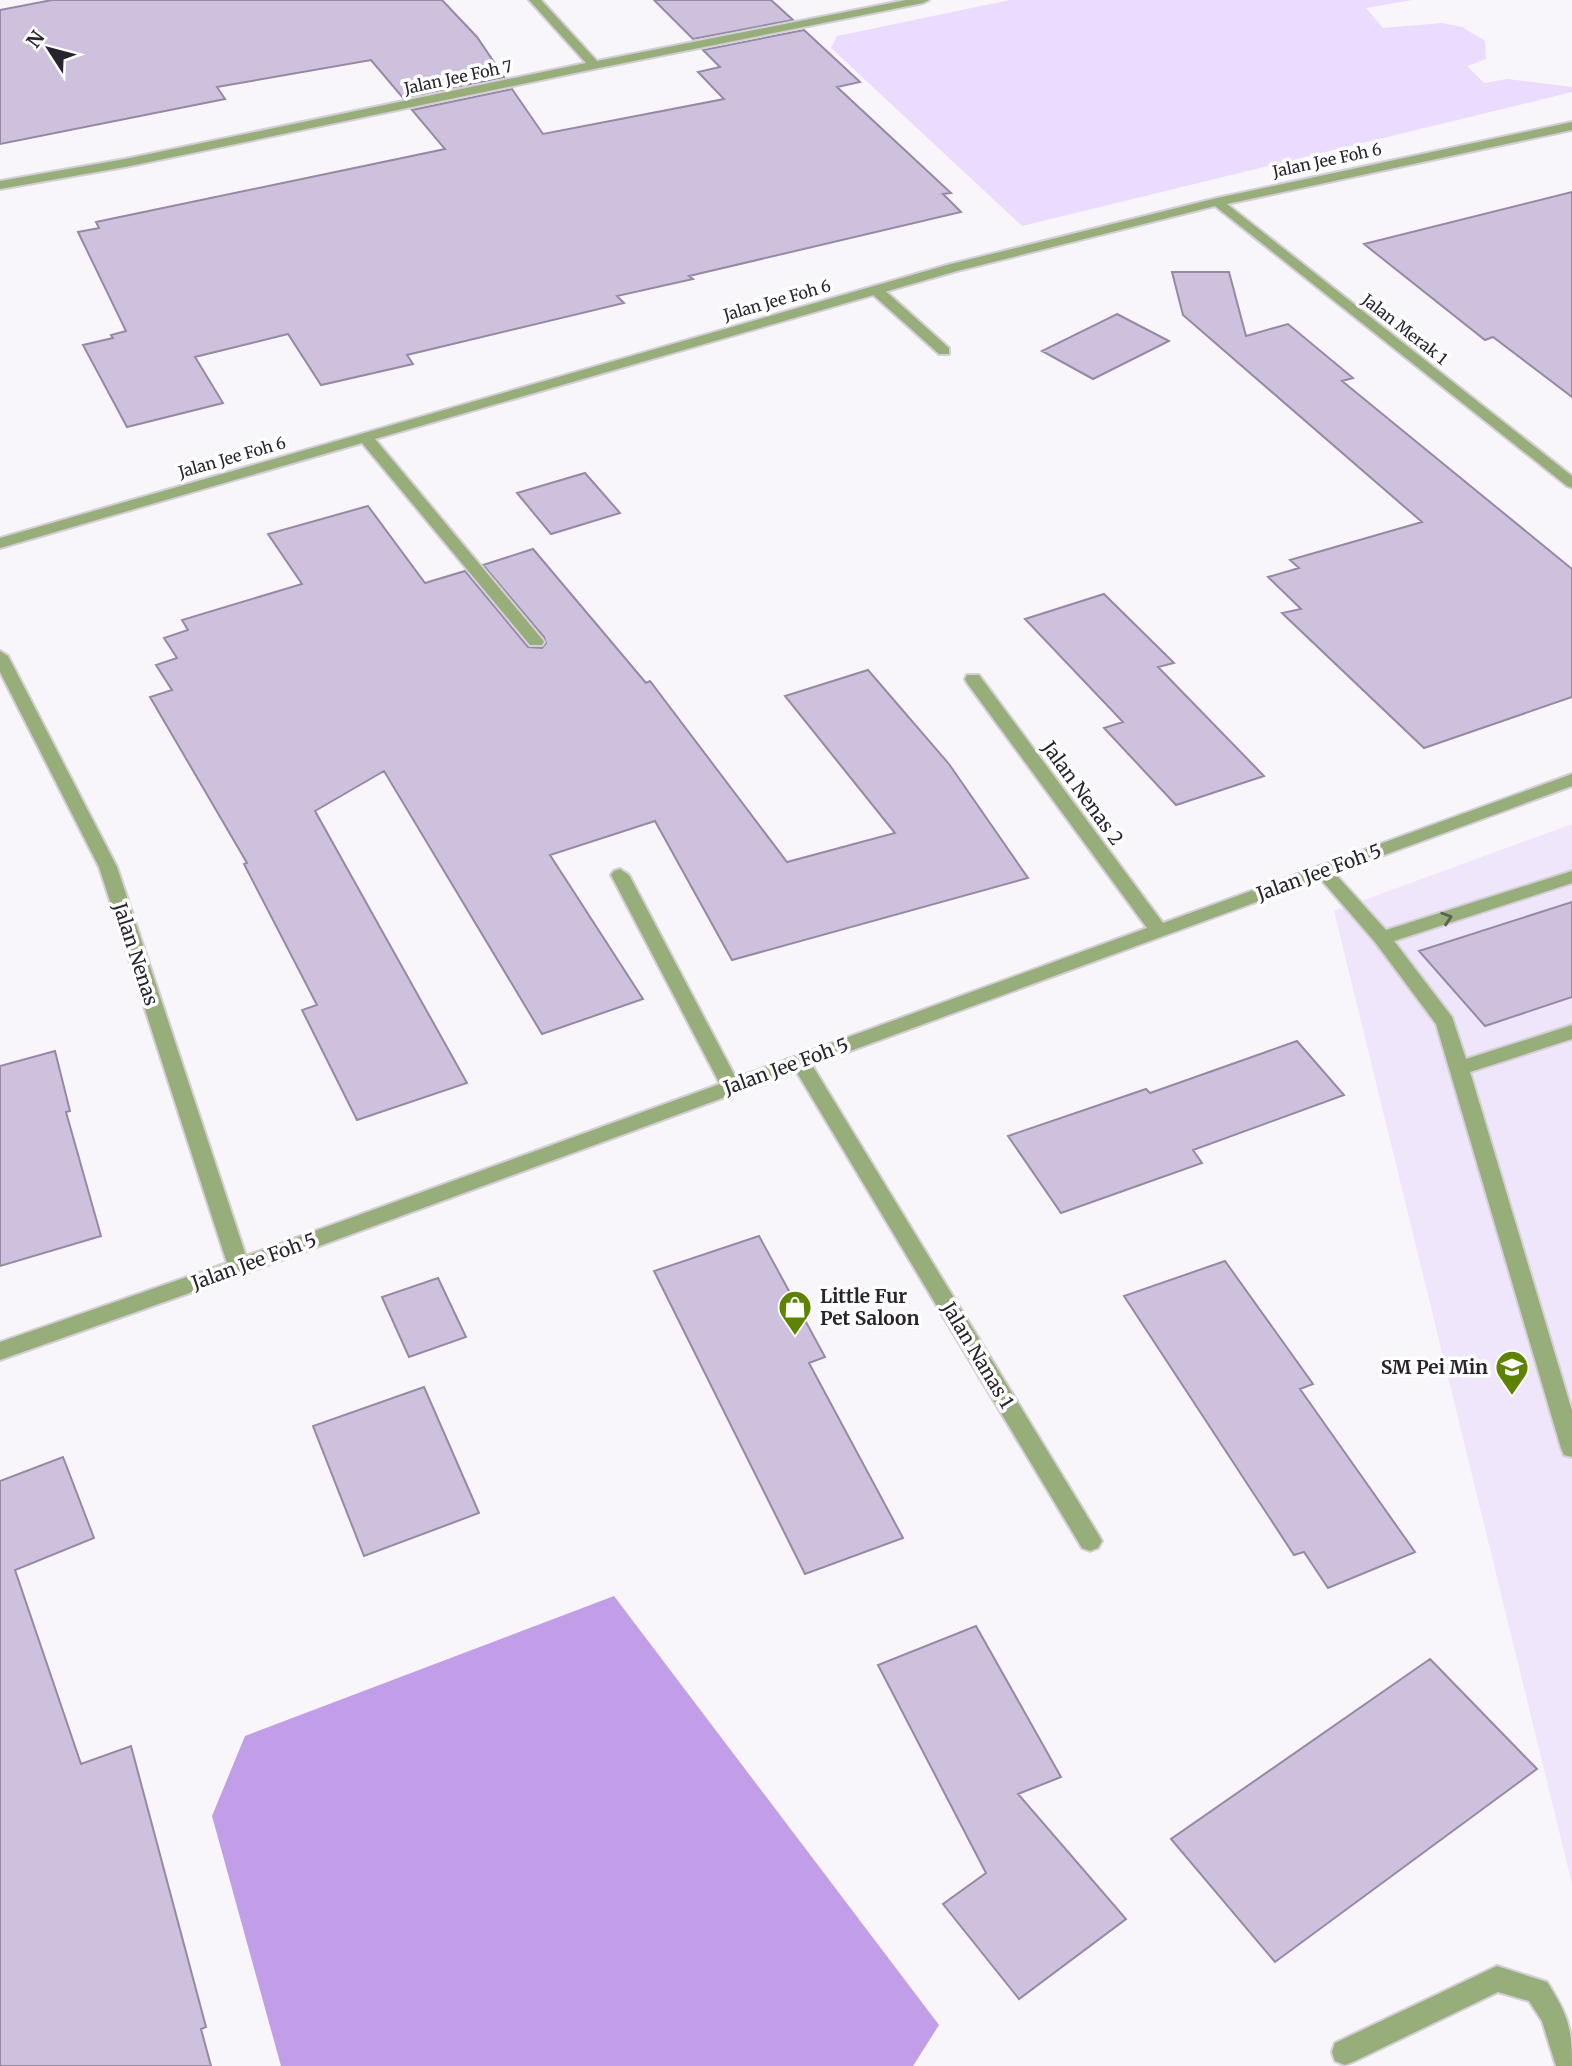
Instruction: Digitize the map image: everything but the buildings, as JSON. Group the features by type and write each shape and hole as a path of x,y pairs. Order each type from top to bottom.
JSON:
{"street":[{"path":"535,0 594,65"},
{"name":"Jalan Jee Foh 7","path":"0,185 125,163 594,65 923,0"},
{"name":"Jalan Jee Foh 6","path":"0,543 364,436 1055,241 1217,202 1572,126"},
{"name":"Jalan Merak 1","path":"1217,202 1572,483"},
{"path":"876,290 944,351"},
{"path":"364,436 536,642"},
{"name":"Jalan Nenas","path":"0,656 108,867 239,1267"},
{"name":"Jalan Nenas 2","path":"973,680 1159,931"},
{"name":"Jalan Jee Foh 5","path":"0,1351 239,1267 730,1085 1572,780"},
{"path":"1323,871 1382,938 1445,1022 1461,1068 1572,1448"},
{"path":"620,875 730,1085"},
{"path":"1382,938 1572,877"},
{"path":"1461,1068 1572,1032"},
{"name":"Jalan Nanas 1","path":"800,1061 1090,1541"},
{"path":"1345,2052 1497,1979 1538,1991 1553,2015 1570,2066"}],"shaded area":[{"path":"1010,0 1412,0 1366,8 1383,28 1442,23 1462,27 1485,41 1486,59 1467,66 1484,83 1507,79 1572,87 1572,92 1022,226 831,48 837,36"},
{"name":"SM Pei Min","path":"1572,824 1572,1884 1334,911"},
{"path":"614,1596 939,2025 913,2066 281,2066 212,1816 245,1736"}],"place":[{"name":"Little Fur Pet Saloon","path":"795,1337"},
{"name":"SM Pei Min","path":"1512,1397"}]}
